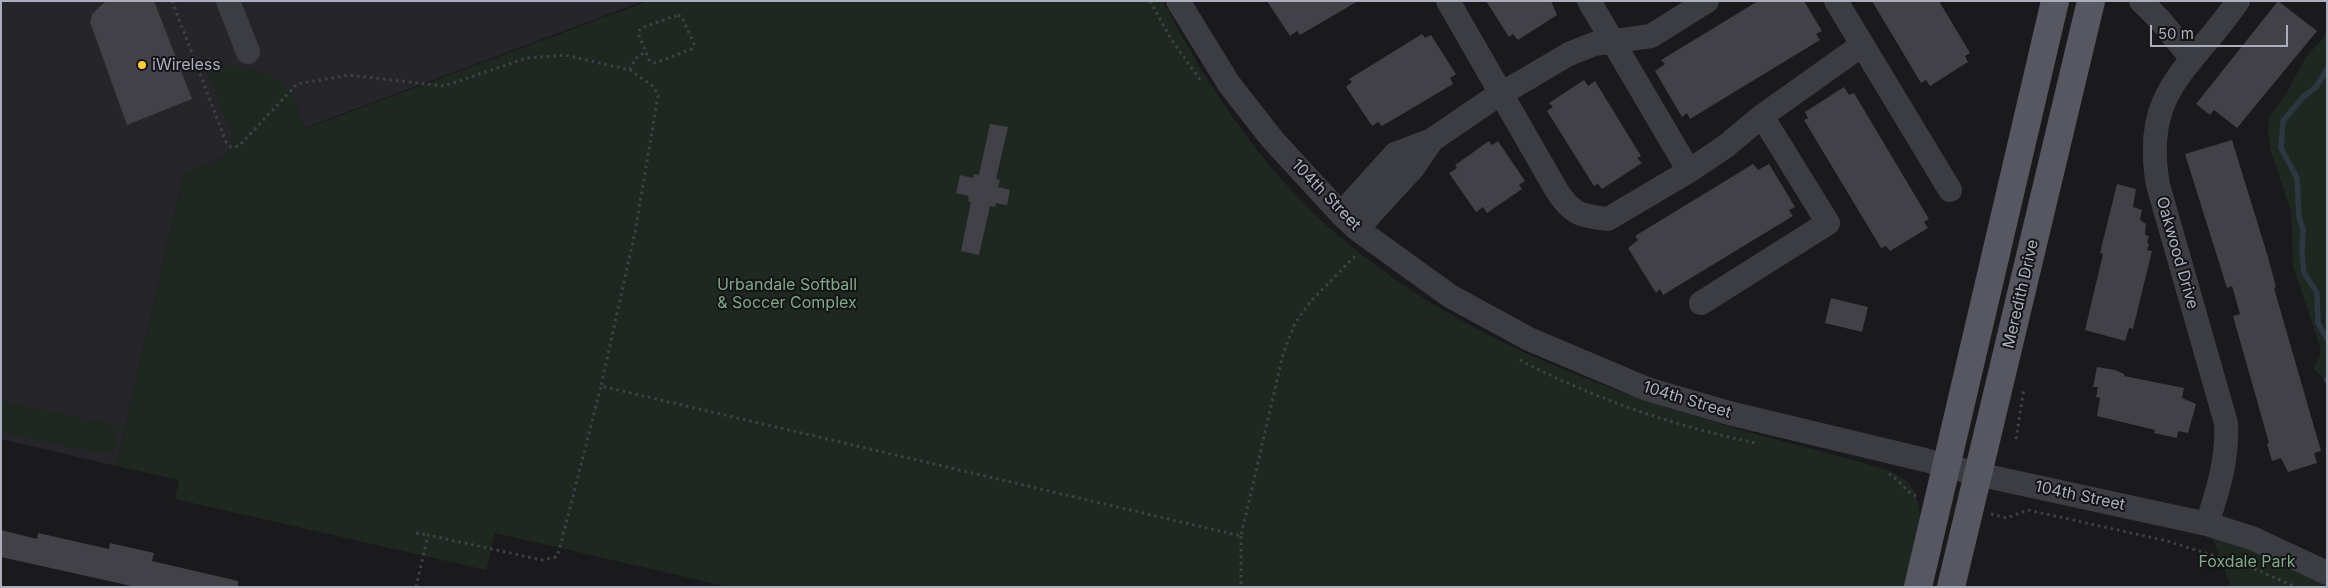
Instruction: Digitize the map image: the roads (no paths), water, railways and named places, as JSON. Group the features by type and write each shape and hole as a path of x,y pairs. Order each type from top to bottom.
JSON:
{"main road":[{"name":"Meredith Drive","path":"1918,587 2056,1"},
{"name":"Meredith Drive","path":"1951,587 2091,1"}],"street":[{"path":"228,1 248,52"},
{"name":"104th Street","path":"1178,1 1229,84 1272,139 1349,222 1450,296 1537,343 1611,376 1647,389 1729,413 1977,474 2207,524 2252,538 2327,573"},
{"path":"1448,1 1568,208 1583,215 1608,219 1689,171 1726,146 1762,116 1862,45"},
{"path":"1589,1 1689,171"},
{"path":"1349,222 1413,168 1432,140 1502,94 1569,54 1594,44 1651,36 1707,1"},
{"path":"1836,1 1950,190"},
{"path":"2141,1 2160,20 2192,59"},
{"name":"Oakwood Drive","path":"2207,524 2224,469 2227,446 2226,423 2158,185 2154,161 2154,137 2159,113 2168,91 2238,1"},
{"path":"1701,303 1828,223 1762,116"}],"waterway":[{"path":"2327,69 2316,87 2303,97 2283,121 2281,148 2297,178 2299,217 2303,229 2302,255 2304,273 2317,293 2318,323 2327,339"}],"place":[{"name":"iWireless","path":"142,65"}],"park label":[{"name":"Urbandale Softball & Soccer Complex","path":"787,294"},
{"name":"Foxdale Park","path":"2247,562"}]}
